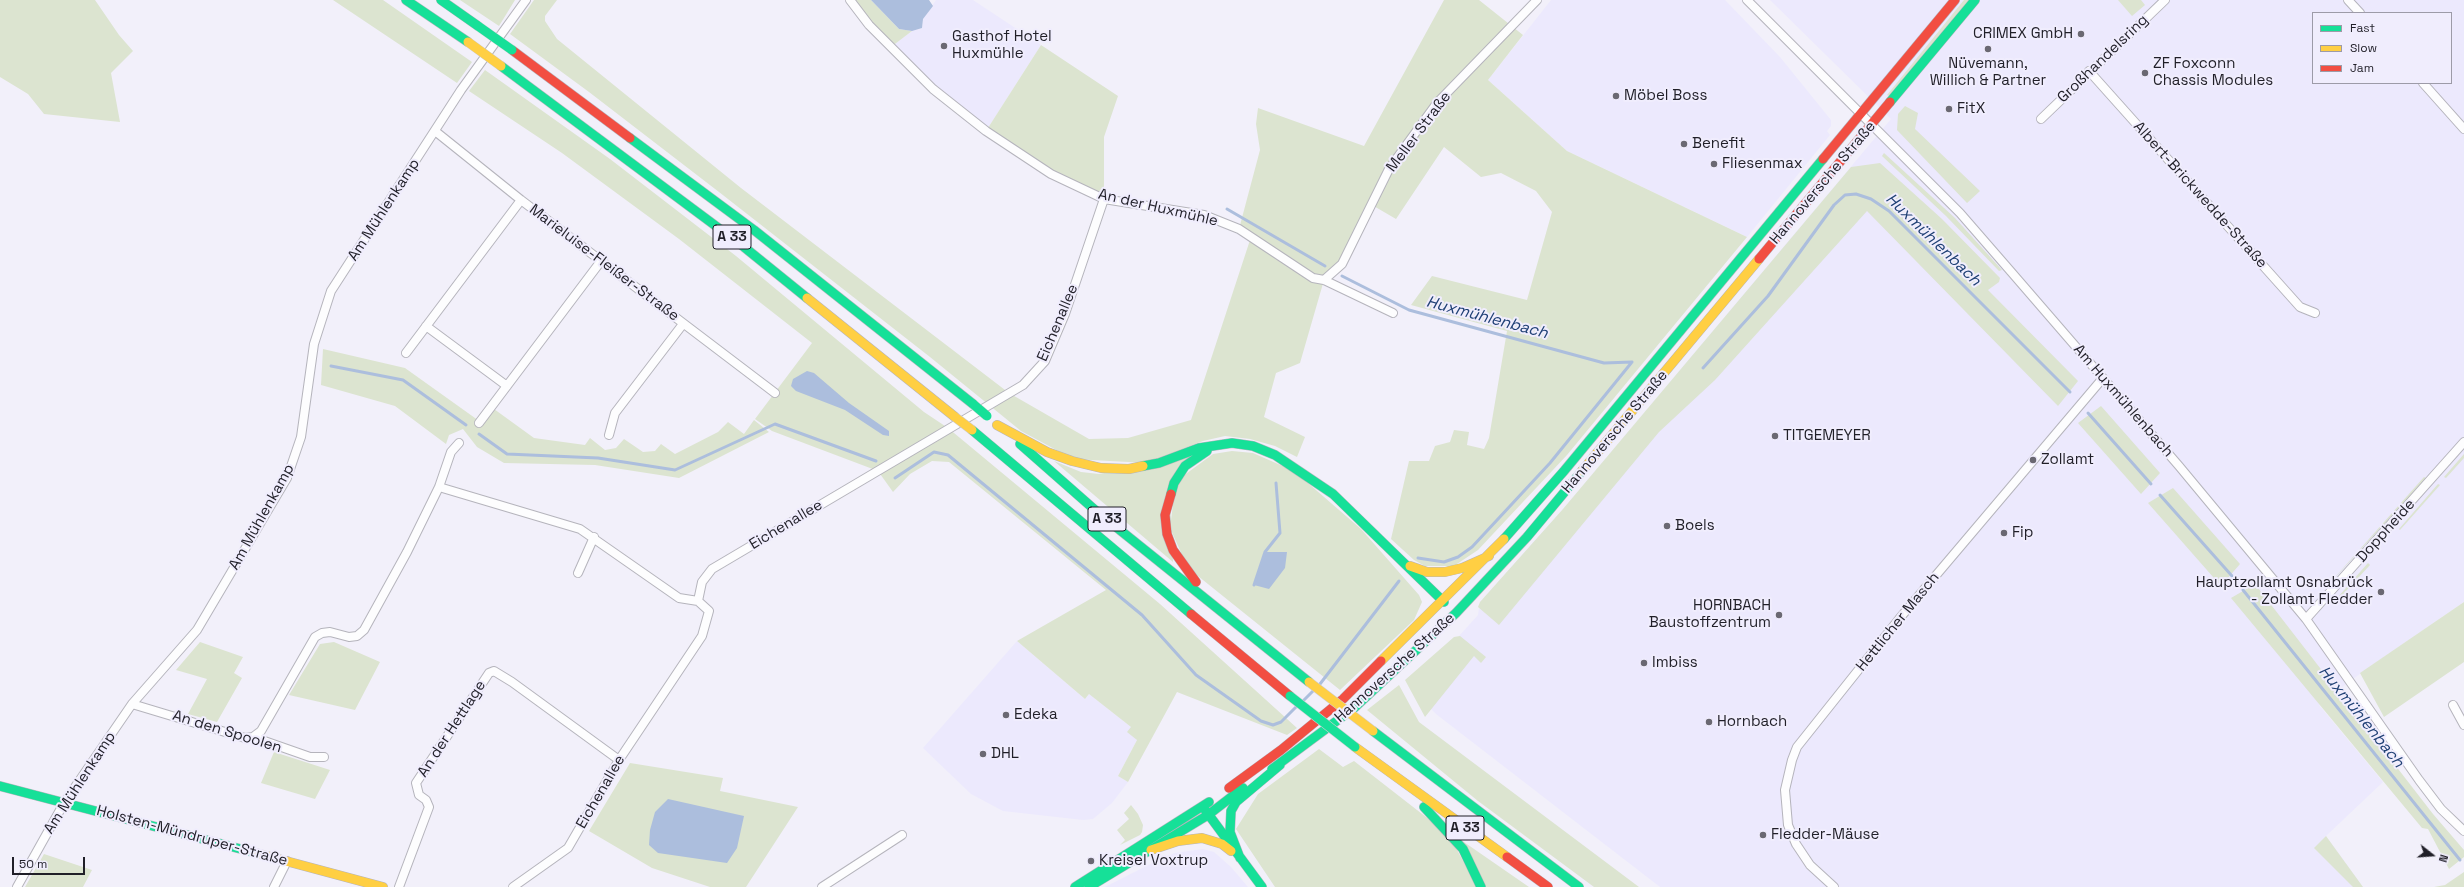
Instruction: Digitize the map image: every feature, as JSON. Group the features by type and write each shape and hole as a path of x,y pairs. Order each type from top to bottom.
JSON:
{"main road":[{"name":"A 33","path":"406,0 501,66 744,247 972,430 1290,696 1355,747 1548,887"},
{"name":"A 33","path":"441,0 512,50 754,230 973,404 1095,510 1309,682 1579,887"},
{"name":"Hannoversche Straße","path":"1206,811 1343,699 1444,602 1489,556 1564,471 1955,0"},
{"name":"Hannoversche Straße","path":"1206,811 1266,771 1280,765 1354,708 1456,613 1542,519 1975,0"},
{"path":"998,425 1047,452 1072,461 1101,468 1129,469 1152,464 1215,445 1232,443 1253,446 1294,466 1333,494 1456,613"},
{"path":"1215,445 1185,466 1174,483 1165,515 1167,534 1173,550 1184,568 1219,609"},
{"path":"1407,565 1427,572 1445,572 1462,568 1489,556"},
{"path":"1240,858 1230,832 1231,812 1236,802 1280,765"},
{"path":"1384,767 1448,831 1463,850 1478,876 1481,887"},
{"name":"Holsten-Mündruper-Straße","path":"0,786 383,887"},
{"path":"1089,887 1151,850 1206,811"},
{"path":"1206,811 1262,887"},
{"path":"1075,887 1187,814 1206,811"},
{"path":"1151,850 1178,841 1202,838 1222,844 1240,858"}],"street":[{"name":"Am Mühlenkamp","path":"17,887 64,803 132,704 197,630 287,478 302,437 314,344 331,291 461,90 526,0"},
{"name":"An der Huxmühle","path":"850,0 869,25 933,89 986,131 1051,174 1104,199 1204,216 1239,229 1313,278 1324,280 1393,313"},
{"name":"Meller Straße","path":"1324,280 1342,264 1389,169 1437,103 1537,0"},
{"name":"Am Huxmühlenbach","path":"1747,0 1960,213 2103,378 2306,619 2419,780 2441,809 2464,831"},
{"name":"Großhandelsring","path":"2041,119 2164,0"},
{"path":"2348,0 2359,12"},
{"name":"Albert-Brickwedde-Straße","path":"2090,71 2300,307 2315,313"},
{"path":"2424,84 2464,129"},
{"name":"Marieluise-Fleißer-Straße","path":"435,131 521,200 775,393"},
{"name":"Eichenallee","path":"513,887 568,848 619,760 702,636 708,611 698,601 702,582 712,569 1023,385 1045,361 1065,314 1104,199"},
{"path":"406,353 521,200"},
{"path":"479,423 601,261"},
{"path":"609,435 615,413 683,324"},
{"path":"426,326 507,386"},
{"name":"Hettlicher Masch","path":"1834,887 1810,865 1796,844 1788,825 1785,790 1792,760 1797,747 1899,619 2103,378"},
{"name":"Doppheide","path":"2306,619 2464,442"},
{"path":"253,737 260,731 315,637 322,633 330,632 349,637 357,636 364,630 407,552 439,487 451,452 459,443"},
{"path":"439,487 580,529 594,537 679,598 698,601"},
{"path":"578,573 594,537"},
{"name":"An der Hettlage","path":"399,887 429,807 426,800 420,795 416,783 489,673 494,671 512,682 619,760"},
{"name":"An den Spoolen","path":"132,704 245,738 253,737 310,757 324,757"},
{"path":"2453,705 2464,725"},
{"path":"822,887 902,835"},
{"path":"274,887 287,861"}],"shaded area":[{"path":"936,0 973,0 1041,45 986,131 891,47 912,31 922,28 923,19"},
{"path":"1551,0 1725,0 1780,57 1831,120 1831,126 1827,131 1830,135 1747,237 1567,151 1488,80"},
{"path":"1770,0 2464,0 2464,602 2361,673 2319,705 2383,782 2326,836 2363,887 1660,887 1436,714 1411,689 1478,615 1480,602 1563,509 1891,119"},
{"path":"1017,641 1085,699 1089,694 1131,727 1137,740 1118,776 1128,782 1112,803 1093,819 1083,820 1003,811 971,794 923,748"},
{"path":"1203,849 1214,852 1231,867 1248,887 1105,887 1162,858 1175,853"}],"green space":[{"path":"0,0 95,0 119,35 133,51 111,73 120,122 44,114 28,94 0,77"},
{"path":"333,0 383,0 472,62 457,83"},
{"path":"460,0 515,0 499,26"},
{"path":"534,0 557,0 545,16 545,21 557,39 741,188 1009,393 1089,439 1128,438 1191,420 1251,237 1239,229 1260,150 1256,124 1258,108 1364,146 1444,0 1479,0 1523,35 1488,80 1567,151 1747,237 1567,455 1478,550 1454,566 1425,566 1414,560 1391,539 1409,461 1429,461 1435,446 1450,442 1454,430 1469,432 1467,445 1484,449 1489,438 1507,331 1411,305 1432,276 1527,300 1552,212 1536,191 1501,173 1481,177 1444,147 1396,219 1372,205 1342,264 1324,280 1300,363 1276,373 1264,417 1305,437 1297,457 1275,446 1250,439 1225,436 1203,441 1147,463 1073,459 1021,431 930,357 719,192 589,92 510,34"},
{"path":"850,0 871,0 899,29 912,31 891,47"},
{"path":"1964,0 1969,0 1889,96 1887,95"},
{"path":"2118,0 2141,0 2145,5 2132,16"},
{"path":"1041,45 1118,96 1104,137 1104,199 1051,174 986,131"},
{"path":"485,70 610,159 736,256 924,412 948,428 1160,604 1297,728 1287,735 1177,692 1128,782 1118,776 1137,740 1127,732 1131,727 1089,694 1085,699 1017,641 1106,590 949,462 932,461 910,474 893,492 878,471 772,431 755,419 812,343 679,239 562,153 469,91"},
{"path":"1905,106 1918,113 1915,129 1980,191 1967,203 1897,130 1898,114"},
{"path":"1884,153 1955,218 2002,270 1999,271 1946,216 1882,156"},
{"path":"1880,163 1942,219 2000,278 1999,282 1988,290 2078,381 2058,406 1867,211 1715,380 1659,432 1499,625 1478,607 1480,602 1563,509 1851,167"},
{"path":"323,349 405,368 482,423 494,409 534,438 585,445 590,438 605,450 616,448 624,439 643,452 655,451 661,444 675,454 718,432 728,422 744,434 754,420 769,432 679,478 595,465 504,463 477,447 463,429 449,435 446,444 395,406 321,385"},
{"path":"2101,406 2160,473 2141,494 2078,423"},
{"path":"1232,451 1253,453 1294,471 1361,529 1419,595 1422,602 1414,620 1340,690 1188,568 1170,528 1175,488 1183,476 1213,454"},
{"path":"2464,454 2464,458 2446,478 2444,477"},
{"path":"1191,456 1169,483 1173,562 1054,461 1081,472 1099,474"},
{"path":"2424,477 2426,478 2321,593"},
{"path":"2438,484 2440,485 2400,530 2399,529"},
{"path":"2173,488 2240,564 2221,586 2148,503"},
{"path":"2368,563 2370,565 2334,604 2328,604 2335,596 2338,597"},
{"path":"2255,584 2433,814 2464,850 2464,857 2449,869 2428,829 2422,828 2231,598"},
{"path":"2464,602 2464,662 2384,717 2360,673"},
{"path":"1460,636 1486,657 1481,663 1474,656 1425,717 1405,680 1454,637"},
{"path":"200,642 243,657 234,673 242,678 217,722 188,714 207,679 176,670"},
{"path":"334,642 380,662 355,710 289,695 320,644"},
{"path":"1399,685 1419,722 1639,887 1594,887 1478,801 1367,710"},
{"path":"1319,749 1343,767 1354,761 1435,824 1456,848 1477,887 1275,887 1236,829 1258,794"},
{"path":"274,752 330,770 315,799 261,783"},
{"path":"630,763 723,778 720,791 798,807 746,887 710,887 652,868 589,831"},
{"path":"1131,805 1138,814 1143,825 1142,832 1140,835 1120,845 1125,840 1117,830 1129,819 1124,813"},
{"path":"1448,831 1529,887 1481,887"},
{"path":"2326,836 2363,887 2353,887 2314,848"},
{"path":"44,854 92,870 83,887 25,887"},
{"path":"2464,872 2464,887 2434,887 2445,885"}],"water":[{"path":"871,0 929,0 933,6 923,19 922,28 912,31 899,29"},
{"path":"807,371 814,373 849,403 889,431 889,436 883,435 845,410 796,391 791,386 793,379"},
{"path":"1265,552 1287,552 1285,568 1269,589 1254,585"},
{"path":"668,799 744,816 737,848 727,863 658,853 649,845 650,830 655,812"}],"waterway":[{"name":"Huxmühlenbach","path":"1703,368 1768,296 1834,205 1845,195 1856,194 1871,199 1889,211 2070,392"},
{"name":"Huxmühlenbach","path":"1227,209 1325,266"},
{"name":"Huxmühlenbach","path":"1342,276 1409,310 1604,363 1632,362"},
{"path":"1418,558 1444,562 1458,557 1472,547 1550,463 1632,362"},
{"path":"331,366 403,380 466,425"},
{"name":"Huxmühlenbach","path":"2088,413 2151,484"},
{"path":"479,434 507,454 598,458 675,470 775,424 876,461"},
{"path":"895,478 934,452 948,455 1142,615 1196,675 1261,721 1273,725 1281,722 1297,706"},
{"path":"1254,585 1265,552 1280,533 1276,483"},
{"name":"Huxmühlenbach","path":"2160,495 2232,576"},
{"path":"1320,684 1399,581"},
{"name":"Huxmühlenbach","path":"2243,590 2460,860"},
{"path":"1303,701 1313,691"}],"traffic: fast":[{"path":"406,0 468,42"},
{"path":"441,0 478,26"},
{"path":"1890,102 1975,0"},
{"path":"478,26 512,50"},
{"path":"501,66 744,247 807,298"},
{"path":"630,138 754,230 973,404"},
{"path":"1504,539 1564,471 1823,159"},
{"path":"973,404 987,416"},
{"path":"972,430 1191,614"},
{"path":"1143,466 1159,463 1199,448 1232,443 1253,446 1275,455 1333,494 1444,602"},
{"path":"1020,444 1095,510 1309,682"},
{"path":"1171,494 1174,483 1185,466 1207,451"},
{"path":"1272,769 1354,708 1456,613 1527,537 1582,471"},
{"path":"1290,696 1355,747"},
{"path":"1373,731 1579,887"},
{"path":"1240,858 1230,832 1231,811 1236,802 1280,765"},
{"path":"0,786 256,853"},
{"path":"1089,887 1208,815 1243,788"},
{"path":"1075,887 1209,802"},
{"path":"1203,807 1262,887"},
{"path":"1424,807 1463,849 1481,887"}],"traffic: slow":[{"path":"468,42 501,66"},
{"path":"1582,471 1759,259"},
{"path":"807,298 955,417"},
{"path":"955,417 972,430"},
{"path":"997,425 1047,452 1072,461 1101,468 1129,469 1143,466"},
{"path":"1381,661 1504,539"},
{"path":"1410,566 1427,572 1445,572 1462,568 1489,556"},
{"path":"1309,682 1373,731"},
{"path":"1355,747 1507,857"},
{"path":"1151,850 1178,841 1202,838 1222,844 1231,851"},
{"path":"256,853 383,887"}],"traffic: jam":[{"path":"1823,159 1955,0"},
{"path":"512,50 630,138"},
{"path":"1759,259 1890,102"},
{"path":"1171,494 1165,515 1167,534 1173,550 1196,582"},
{"path":"1191,614 1290,696"},
{"path":"1229,788 1281,750 1343,699 1381,661"},
{"path":"1507,857 1548,887"}],"place":[{"name":"CRIMEX GmbH","path":"2081,34"},
{"name":"Gasthof Hotel Huxmühle","path":"944,46"},
{"name":"Nüvemann, Willich & Partner","path":"1988,49"},
{"name":"ZF Foxconn Chassis Modules","path":"2145,73"},
{"name":"Möbel Boss","path":"1616,96"},
{"name":"FitX","path":"1949,109"},
{"name":"Benefit","path":"1684,144"},
{"name":"Fliesenmax","path":"1714,164"},
{"name":"TITGEMEYER","path":"1775,436"},
{"name":"Zollamt","path":"2033,460"},
{"name":"Boels","path":"1667,526"},
{"name":"Fip","path":"2004,533"},
{"name":"Hauptzollamt Osnabrück - Zollamt Fledder","path":"2381,592"},
{"name":"HORNBACH Baustoffzentrum","path":"1779,615"},
{"name":"Imbiss","path":"1644,663"},
{"name":"Edeka","path":"1006,715"},
{"name":"Hornbach","path":"1709,722"},
{"name":"DHL","path":"983,754"},
{"name":"Fledder-Mäuse","path":"1763,835"},
{"name":"Kreisel Voxtrup","path":"1091,861"}]}
